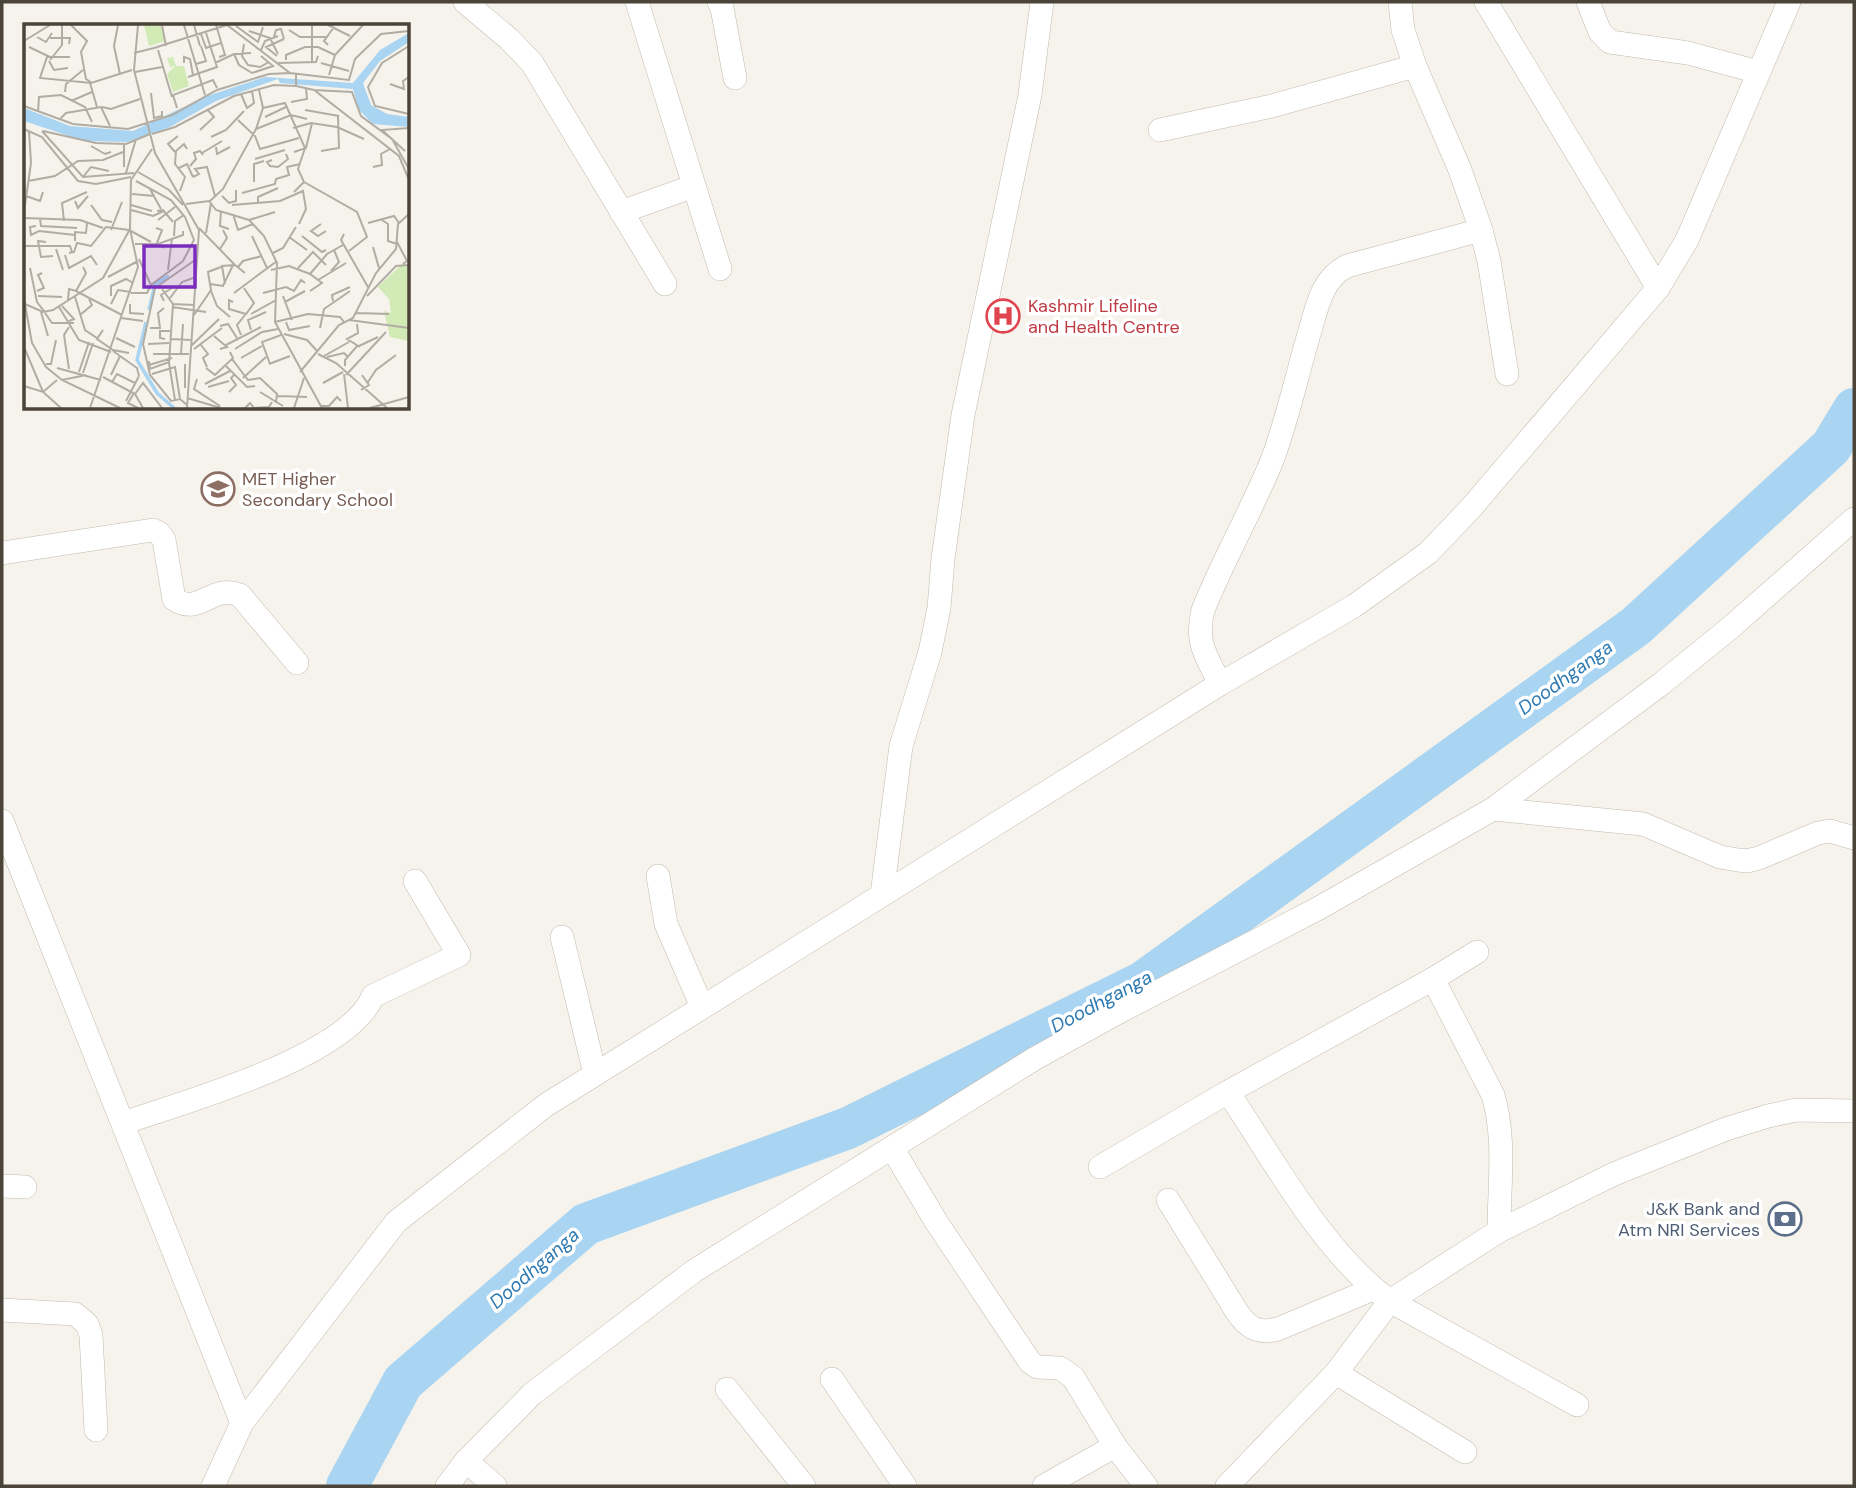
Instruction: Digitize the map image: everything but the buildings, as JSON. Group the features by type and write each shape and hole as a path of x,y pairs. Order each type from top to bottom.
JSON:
{"street":[{"path":"465,2 509,39 532,63 665,285"},
{"path":"637,2 720,269"},
{"path":"719,2 735,78"},
{"path":"882,895 901,746 930,652 939,608 943,559 964,415 1030,95 1042,2"},
{"path":"1400,2 1403,30 1415,66 1460,170 1481,230 1489,261 1507,374"},
{"path":"1486,2 1658,288"},
{"path":"1588,2 1600,32 1611,42 1688,52 1758,72"},
{"path":"213,1486 242,1423 396,1222 545,1105 1220,684 1354,606 1428,553 1471,508 1658,288 1687,240 1789,2"},
{"path":"1160,130 1272,106 1415,66"},
{"path":"621,212 694,186"},
{"path":"1220,684 1200,641 1203,610 1272,458 1288,415 1298,369 1322,292 1331,277 1347,266 1481,230"},
{"path":"447,1486 466,1461 532,1394 694,1271 1034,1059 1320,908 1493,809 1661,684 1730,628 1854,519"},
{"path":"2,553 153,530 164,540 174,598 181,604 190,605 222,591 240,595 297,663"},
{"path":"1493,809 1643,824 1720,857 1747,861 1818,833 1830,831 1854,838"},
{"path":"2,821 242,1423"},
{"path":"658,876 666,923 702,1007"},
{"path":"123,1123 269,1073 349,1028 369,1006 373,996 459,955 415,881"},
{"path":"562,937 595,1074"},
{"path":"1100,1167 1477,952"},
{"path":"1433,979 1493,1095 1498,1111 1499,1231"},
{"path":"1228,1092 1320,1230 1382,1295 1577,1405"},
{"path":"1168,1200 1237,1312 1245,1323 1264,1333 1382,1295 1499,1231 1614,1174 1737,1126 1796,1110 1854,1111"},
{"path":"892,1148 937,1223 1030,1362 1037,1367 1066,1370 1079,1386 1115,1446 1146,1486"},
{"path":"2,1186 25,1187"},
{"path":"1227,1486 1336,1373 1382,1295"},
{"path":"2,1310 75,1314 87,1324 91,1335 96,1430"},
{"path":"1336,1373 1465,1452"},
{"path":"832,1379 905,1486"},
{"path":"727,1388 804,1486"},
{"path":"1044,1486 1115,1446"},
{"path":"466,1461 495,1486"}],"waterway":[{"name":"Doodhganga","path":"347,1486 403,1382 586,1224 848,1128 1143,982 1636,626 1831,447 1854,409"}],"place":[{"name":"Kashmir Lifeline and Health Centre","path":"1003,316"},
{"name":"MET Higher Secondary School","path":"218,489"},
{"name":"J&K Bank and Atm NRI Services","path":"1785,1219"}]}
